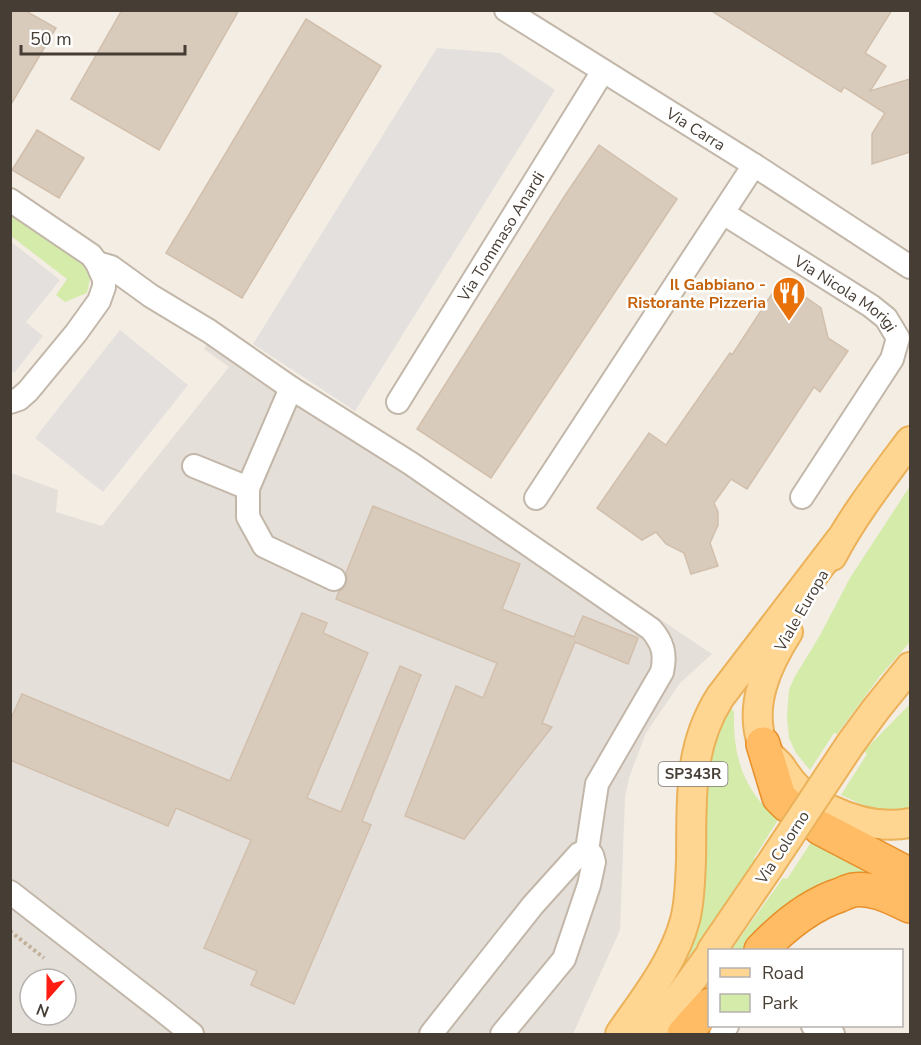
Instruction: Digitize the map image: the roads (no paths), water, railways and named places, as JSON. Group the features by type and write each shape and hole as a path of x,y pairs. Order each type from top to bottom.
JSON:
{"highway":[{"path":"762,744 779,797 793,797"},
{"path":"825,819 910,876"},
{"path":"762,949 805,911 828,898 853,890 873,891 910,906"},
{"path":"684,1035 708,1007"}],"main road":[{"name":"Viale Europa","path":"762,744 758,707 765,676 784,639 812,595 840,540 910,441"},
{"name":"SP343R","path":"620,1035 668,961 685,921 690,886 693,777 697,748 704,726 720,698 840,540"},
{"path":"857,734 910,667"},
{"path":"857,734 872,717 893,707 910,690"},
{"name":"Via Colorno","path":"713,949 857,734"},
{"path":"825,819 847,817 869,823 892,825 910,823"},
{"path":"652,1035 708,958"}],"street":[{"name":"Via Carra","path":"506,10 754,165 910,267"},
{"name":"Via Tommaso Anardi","path":"398,402 603,70"},
{"path":"536,498 754,165"},
{"path":"10,200 91,255 104,279 99,302 76,333 28,391 19,399 10,402"},
{"name":"Via Nicola Morigi","path":"723,213 871,306 886,318 897,338 892,359 802,497"},
{"name":"Via Carra","path":"883,248 910,278"},
{"path":"883,248 910,257"},
{"path":"97,263 111,267 291,388 410,463 651,629 658,637 665,660 662,672 597,784 587,850"},
{"path":"99,302 125,296 151,296"},
{"path":"291,388 248,488 248,517 264,546 334,579"},
{"path":"888,471 910,430"},
{"path":"194,466 248,488"},
{"path":"431,1035 533,905 579,854 587,850"},
{"path":"502,1035 564,959 589,885 594,862 587,850"},
{"path":"10,892 192,1035"},
{"path":"815,1027 833,1035"}],"place":[{"name":"Il Gabbiano - Ristorante Pizzeria","path":"789,322"}]}
